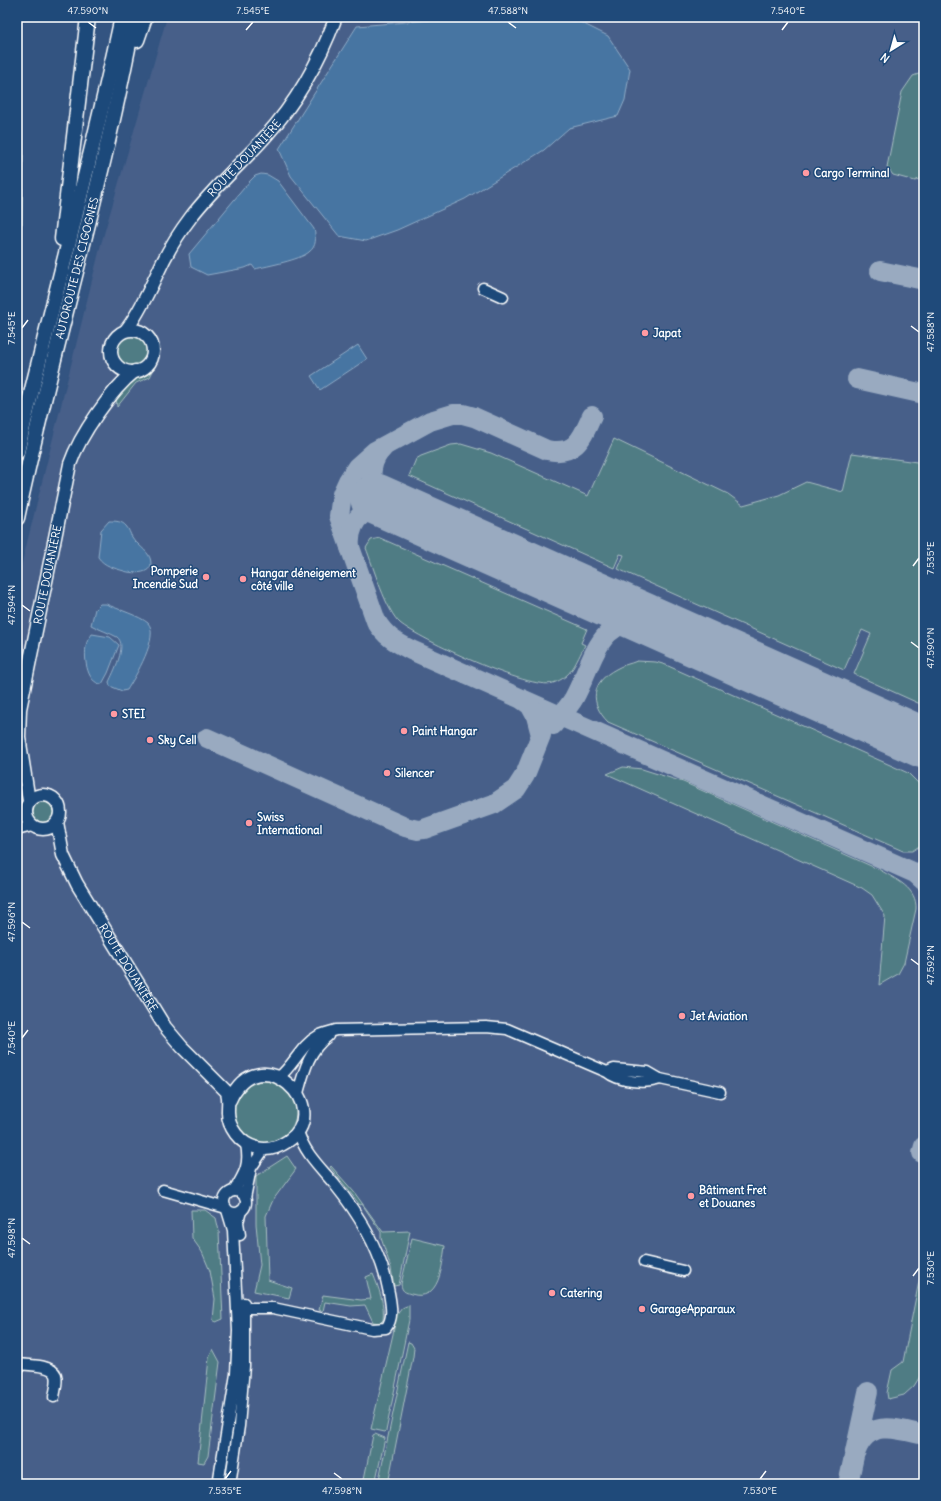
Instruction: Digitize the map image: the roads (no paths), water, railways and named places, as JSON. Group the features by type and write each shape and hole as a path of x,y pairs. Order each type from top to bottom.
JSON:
{"highway":[{"path":"57,286 88,17"},
{"name":"AUTOROUTE DES CIGOGNES","path":"17,452 57,286 82,191 122,17"},
{"name":"AUTOROUTE DES CIGOGNES","path":"17,518 31,454 122,82 134,17"},
{"path":"122,82 139,17"},
{"path":"122,82 145,17"}],"main road":[{"name":"ROUTE DOUANIÈRE","path":"126,330 148,297 164,259 191,217 218,185 266,137 296,96 323,47 336,17"},
{"name":"ROUTE DOUANIÈRE","path":"145,334 144,319 148,297"},
{"path":"126,330 133,330 145,334 152,344 152,358 145,367 135,372 122,369 116,365 112,353 112,347 117,337 126,330"},
{"name":"ROUTE DOUANIÈRE","path":"113,393 116,365"},
{"name":"ROUTE DOUANIÈRE","path":"24,811 24,768 19,737 20,709 70,464 79,442 113,393 135,372"},
{"name":"ROUTE DOUANIÈRE","path":"24,768 33,782 46,795"},
{"path":"46,795 58,802 60,812 57,822 51,828 36,828 26,817 24,811 35,797 46,795"},
{"name":"ROUTE DOUANIÈRE","path":"57,822 63,855 85,899 160,1020 182,1046 227,1092 230,1100"},
{"name":"ROUTE DOUANIÈRE","path":"36,828 63,855"},
{"name":"ROUTE DOUANIÈRE","path":"206,1070 240,1084"},
{"path":"263,1074 279,1077 290,1083 298,1093 303,1112 298,1131 290,1140 280,1146 264,1149 246,1144 238,1138 230,1125 228,1110 230,1100 240,1084 246,1079 263,1074"}],"street":[{"path":"483,288 503,297"},
{"path":"17,830 36,828"},
{"path":"279,1077 287,1070 303,1048 314,1038 336,1030 486,1026 506,1028 607,1072 612,1076 622,1079 652,1082 660,1079 720,1092"},
{"path":"298,1093 304,1070 312,1054 319,1043 336,1030"},
{"path":"245,1308 273,1308 372,1329 386,1328 392,1318 387,1282 367,1231 343,1195 311,1157 301,1142 298,1131"},
{"path":"218,1484 236,1374 238,1331 234,1237 231,1221 224,1202 246,1172 249,1158 246,1144"},
{"path":"230,1484 244,1366 245,1308 238,1225 241,1211 245,1205 251,1168 264,1149"},
{"path":"241,1211 235,1213 166,1188 208,1197 230,1193 241,1193 245,1198"},
{"path":"644,1262 683,1271"},
{"path":"17,1364 48,1368 55,1373 57,1377 54,1397"}],"place":[{"name":"Cargo Terminal","path":"806,173"},
{"name":"Japat","path":"645,333"},
{"name":"Pomperie Incendie Sud","path":"206,577"},
{"name":"Hangar déneigement côté ville","path":"243,579"},
{"name":"STEI","path":"114,714"},
{"name":"Paint Hangar","path":"404,731"},
{"name":"Sky Cell","path":"150,740"},
{"name":"Silencer","path":"387,773"},
{"name":"Swiss International","path":"249,823"},
{"name":"Jet Aviation","path":"682,1016"},
{"name":"Bâtiment Fret et Douanes","path":"691,1196"},
{"name":"Catering","path":"552,1293"},
{"name":"GarageApparaux","path":"642,1309"}]}
